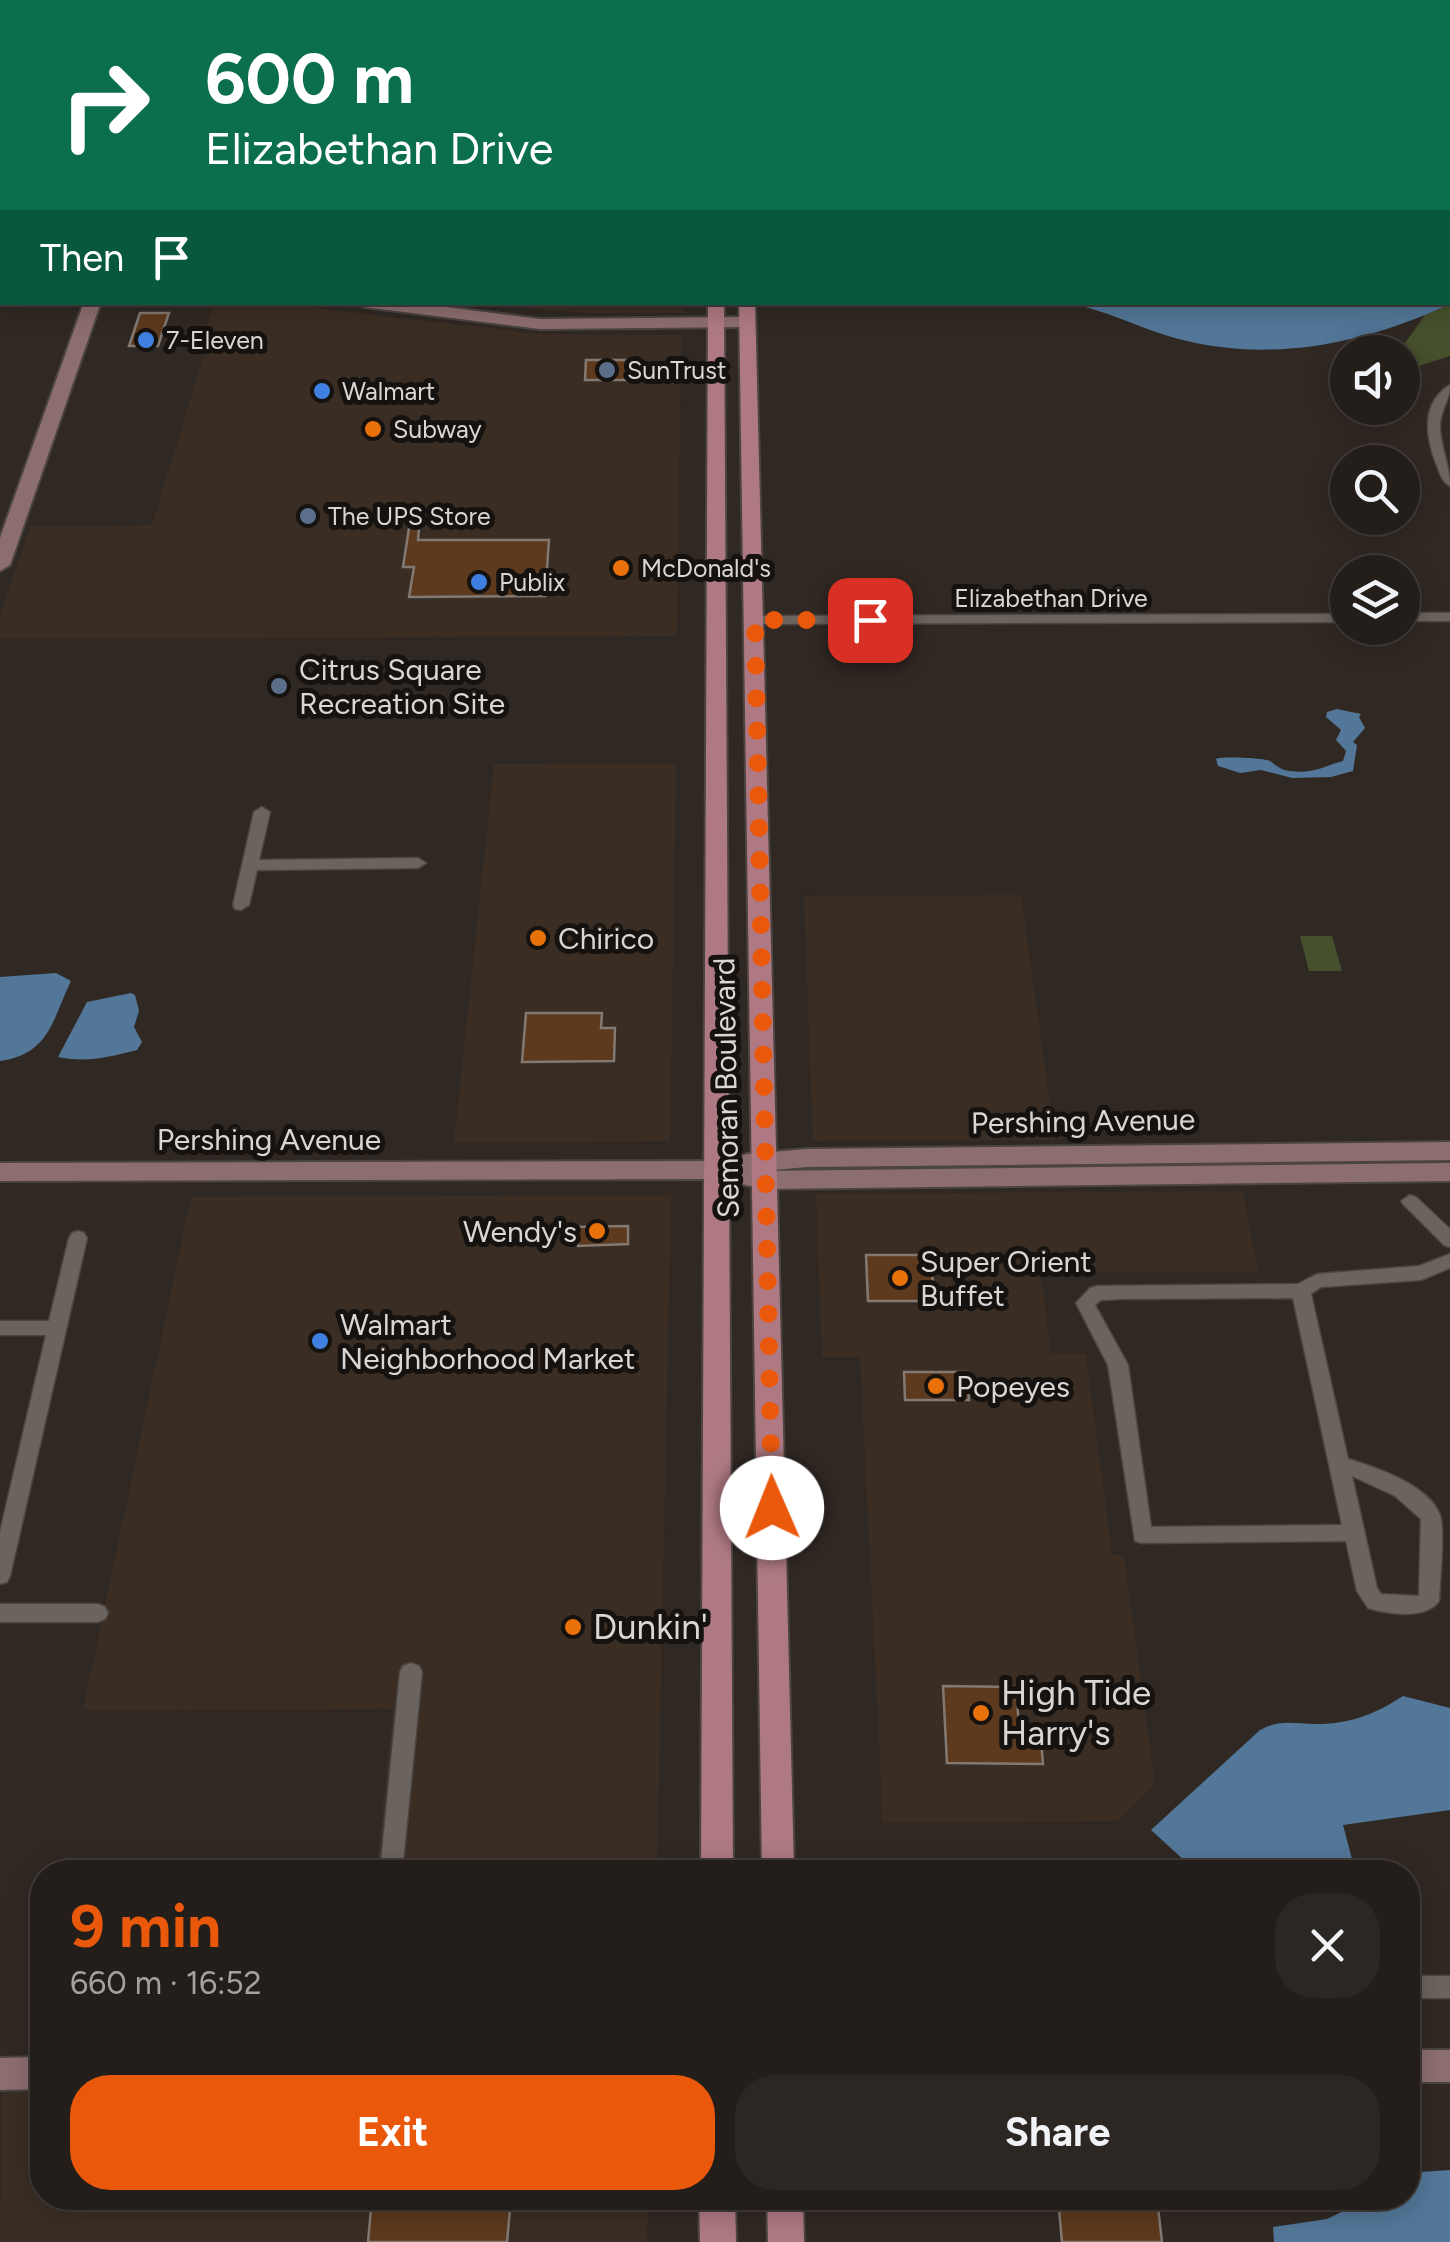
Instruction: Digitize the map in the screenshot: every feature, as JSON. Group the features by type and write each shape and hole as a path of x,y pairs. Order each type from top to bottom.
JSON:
{"main road":[{"name":"Semoran Boulevard","path":"716,305 717,1860"},
{"name":"Semoran Boulevard","path":"747,305 778,1860"},
{"path":"718,539 732,544 740,553 740,590 755,610"},
{"path":"718,664 742,679 757,705"},
{"path":"717,825 732,854 760,874"},
{"path":"717,2210 718,2242"},
{"path":"785,2210 786,2242"}],"street":[{"path":"0,565 92,305"},
{"path":"388,305 540,324 747,322"},
{"path":"1450,389 1435,409 1432,423 1450,482"},
{"name":"Elizabethan Drive","path":"755,610 1330,618"},
{"path":"1420,617 1450,617"},
{"path":"241,905 262,812"},
{"path":"250,866 418,863"},
{"name":"Pershing Avenue","path":"0,1172 718,1170 1450,1151"},
{"name":"Pershing Avenue","path":"765,1169 1450,1172"},
{"path":"1410,1201 1450,1240"},
{"path":"0,1576 78,1238"},
{"path":"1355,1533 1142,1535 1118,1365 1085,1303 1098,1294 1122,1292 1301,1291 1317,1281 1422,1273 1450,1262"},
{"path":"1301,1291 1367,1592 1375,1602 1422,1605 1429,1601 1432,1528 1426,1509 1414,1497 1381,1480 1340,1465"},
{"path":"0,1328 57,1328"},
{"path":"0,1613 98,1613"},
{"path":"391,1860 411,1672"},
{"path":"1420,1986 1450,1987"},
{"path":"1420,2066 1450,2066"},
{"path":"0,2074 30,2073"}],"shaded area":[{"path":"212,305 300,306 537,334 681,335 677,636 0,639 0,615 31,526 152,525 206,348 201,347"},
{"path":"472,305 684,305 684,313 589,313"},
{"path":"676,763 670,1141 454,1143 494,764"},
{"path":"1021,895 1055,1140 813,1141 804,896"},
{"path":"1243,1191 1258,1272 1041,1272 1051,1354 1086,1354 1112,1555 1124,1555 1155,1784 1118,1821 883,1823 860,1357 822,1357 816,1194"},
{"path":"671,1195 657,1860 377,1860 393,1709 83,1710 191,1197"},
{"path":"2,2089 30,2089 30,2210 648,2210 647,2242 0,2242"}],"green space":[{"path":"1450,305 1450,356 1420,366 1420,335 1411,335 1425,315"},
{"path":"1300,936 1332,936 1342,971 1309,971"}],"water":[{"path":"1074,305 1448,305 1365,335 1330,335 1330,343 1316,346 1246,349 1175,338"},
{"path":"1337,709 1361,714 1365,728 1353,742 1357,745 1353,771 1331,777 1292,778 1261,770 1240,773 1218,766 1216,759 1220,758 1251,758 1270,761 1287,770 1306,771 1343,761 1346,751 1336,740 1341,730 1326,717 1327,712"},
{"path":"56,973 71,981 47,1033 30,1051 0,1061 0,977"},
{"path":"131,993 139,1011 134,1027 142,1042 137,1050 88,1059 58,1057 87,1002"},
{"path":"1403,1696 1450,1708 1450,1810 1343,1825 1352,1859 1344,1860 1184,1860 1151,1830 1260,1730 1283,1723 1333,1723 1374,1712"},
{"path":"1450,2170 1450,2242 1274,2242 1273,2227 1327,2219 1346,2210 1420,2210 1420,2172"}],"building":[{"path":"140,313 169,313 158,346 129,346"},
{"name":"SunTrust","path":"586,360 628,360 628,380 585,380"},
{"name":"Publix","path":"411,515 420,516 418,540 549,540 545,596 409,597 414,567 403,567"},
{"path":"526,1013 602,1013 601,1028 615,1028 614,1061 522,1062"},
{"name":"Wendy's","path":"628,1226 628,1244 578,1246 578,1241 571,1241 572,1227"},
{"name":"Super Orient Buffet","path":"866,1255 931,1255 934,1301 868,1301"},
{"name":"Popeyes","path":"904,1372 967,1372 969,1400 905,1400"},
{"name":"High Tide Harry's","path":"943,1686 1016,1687 1020,1740 1041,1740 1043,1764 947,1763"},
{"path":"371,2210 510,2210 507,2242 368,2242"},
{"path":"1059,2210 1158,2210 1162,2242 1062,2242"}],"place":[{"name":"7-Eleven","path":"146,340"},
{"name":"SunTrust","path":"607,370"},
{"name":"Walmart","path":"322,391"},
{"name":"Subway","path":"373,429"},
{"name":"The UPS Store","path":"308,516"},
{"name":"McDonald's","path":"621,568"},
{"name":"Publix","path":"479,582"},
{"name":"Citrus Square Recreation Site","path":"279,686"},
{"name":"Chirico","path":"538,938"},
{"name":"Wendy's","path":"597,1231"},
{"name":"Super Orient Buffet","path":"900,1278"},
{"name":"Walmart Neighborhood Market","path":"320,1341"},
{"name":"Popeyes","path":"936,1386"},
{"name":"Dunkin'","path":"573,1627"},
{"name":"High Tide Harry's","path":"981,1713"}],"route":[{"path":"772,1508 755,620 870,620"}]}
